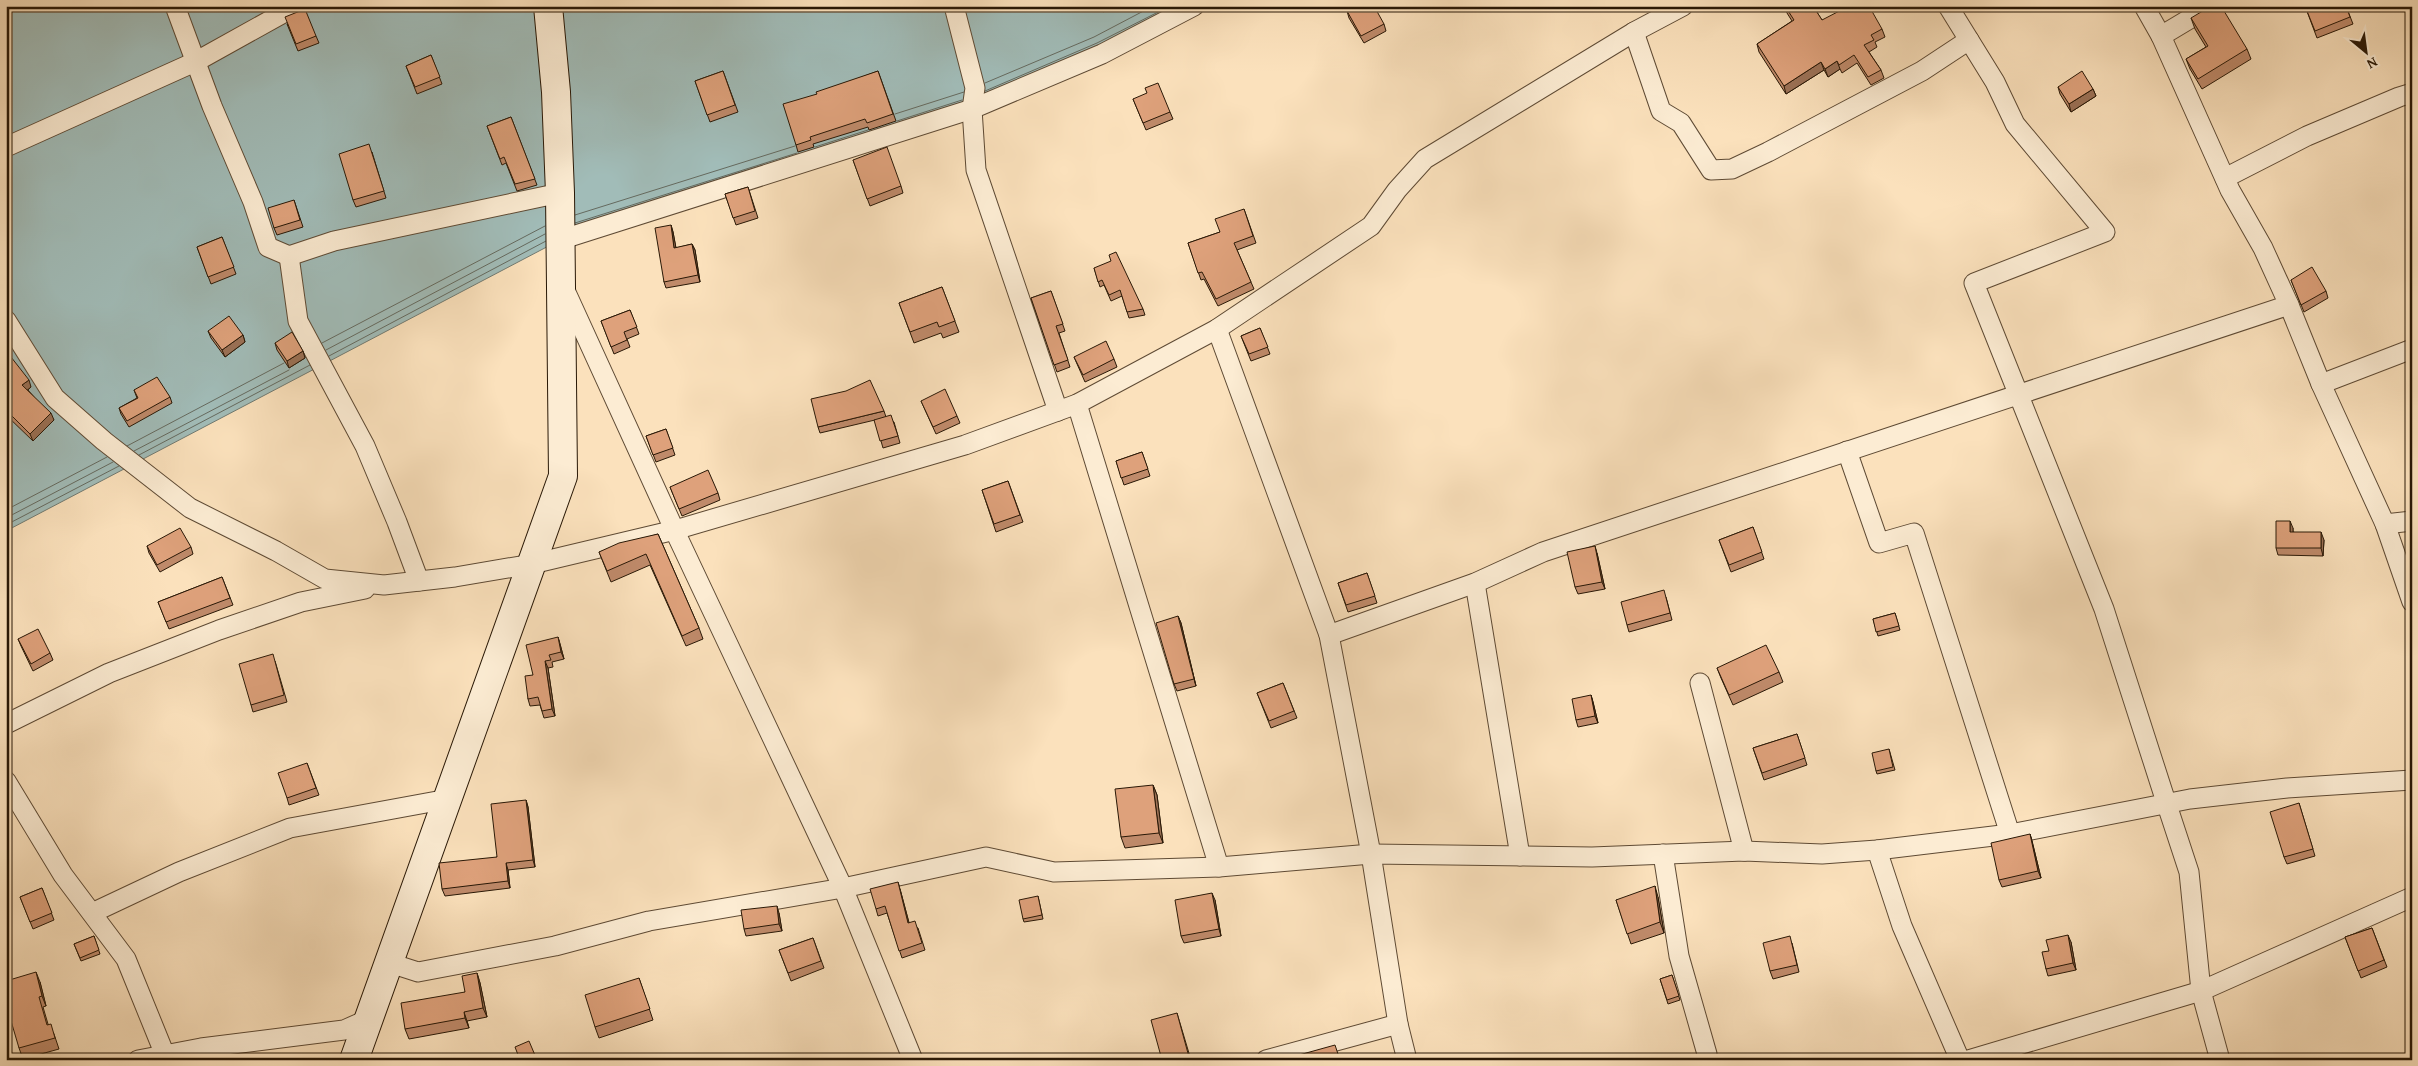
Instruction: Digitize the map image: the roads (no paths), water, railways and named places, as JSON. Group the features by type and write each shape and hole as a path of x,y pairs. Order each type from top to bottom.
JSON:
{"street":[{"path":"175,6 268,247 289,256 334,241 560,193"},
{"path":"354,1060 371,1018 563,476 560,193 556,92 548,6"},
{"path":"954,6 975,88 972,109 976,170 1058,411"},
{"path":"560,240 972,109 1102,54 1194,6"},
{"path":"6,724 109,673 219,630 301,602 384,585 532,564 675,530 965,445 1076,404 1217,329 1371,226 1397,190 1426,158 1634,32 1683,6"},
{"path":"1948,6 1995,82 2015,124 2105,232 1974,284 2104,609 2167,805 2188,872 2201,991 2220,1060"},
{"path":"2144,6 2161,36 2225,178 2263,248 2289,305 2321,384 2384,524 2412,602"},
{"path":"2161,36 2211,6"},
{"path":"6,147 197,61 284,9"},
{"path":"1634,32 1661,111 1681,123 1712,170 1732,169 1768,152 1922,71 1969,40"},
{"path":"2225,178 2307,136 2412,93"},
{"path":"289,256 298,321 365,446 398,522 419,581"},
{"path":"561,280 675,530 843,888 913,1060"},
{"path":"1329,635 1475,583 1543,552 2289,305"},
{"path":"6,320 12,341 55,398 104,442 190,508 276,551 325,579 384,585"},
{"path":"1217,329 1329,635 1371,854 1398,1024 1407,1060"},
{"path":"2321,384 2412,349"},
{"path":"1076,404 1219,867"},
{"path":"1846,451 1879,543 1914,533 2010,834"},
{"path":"2384,524 2412,521"},
{"path":"1475,583 1520,856"},
{"path":"1700,683 1744,852"},
{"path":"390,962 418,972 555,946 649,921 843,888 986,857 1054,872 1219,867 1371,854 1592,857 1744,852 1822,854 1877,850 2010,834 2190,799 2287,788 2412,780"},
{"path":"6,781 63,875 126,959 165,1055"},
{"path":"92,913 179,872 290,828 448,799"},
{"path":"1877,850 1902,926 1960,1060"},
{"path":"1663,854 1679,956 1707,1054"},
{"path":"1968,1060 2201,991 2412,897"},
{"path":"138,1060 165,1055 202,1054 344,1030 371,1018"},
{"path":"1266,1060 1398,1024"}],"water":[{"path":"6,6 1194,6 972,109 560,240 6,531"}]}
